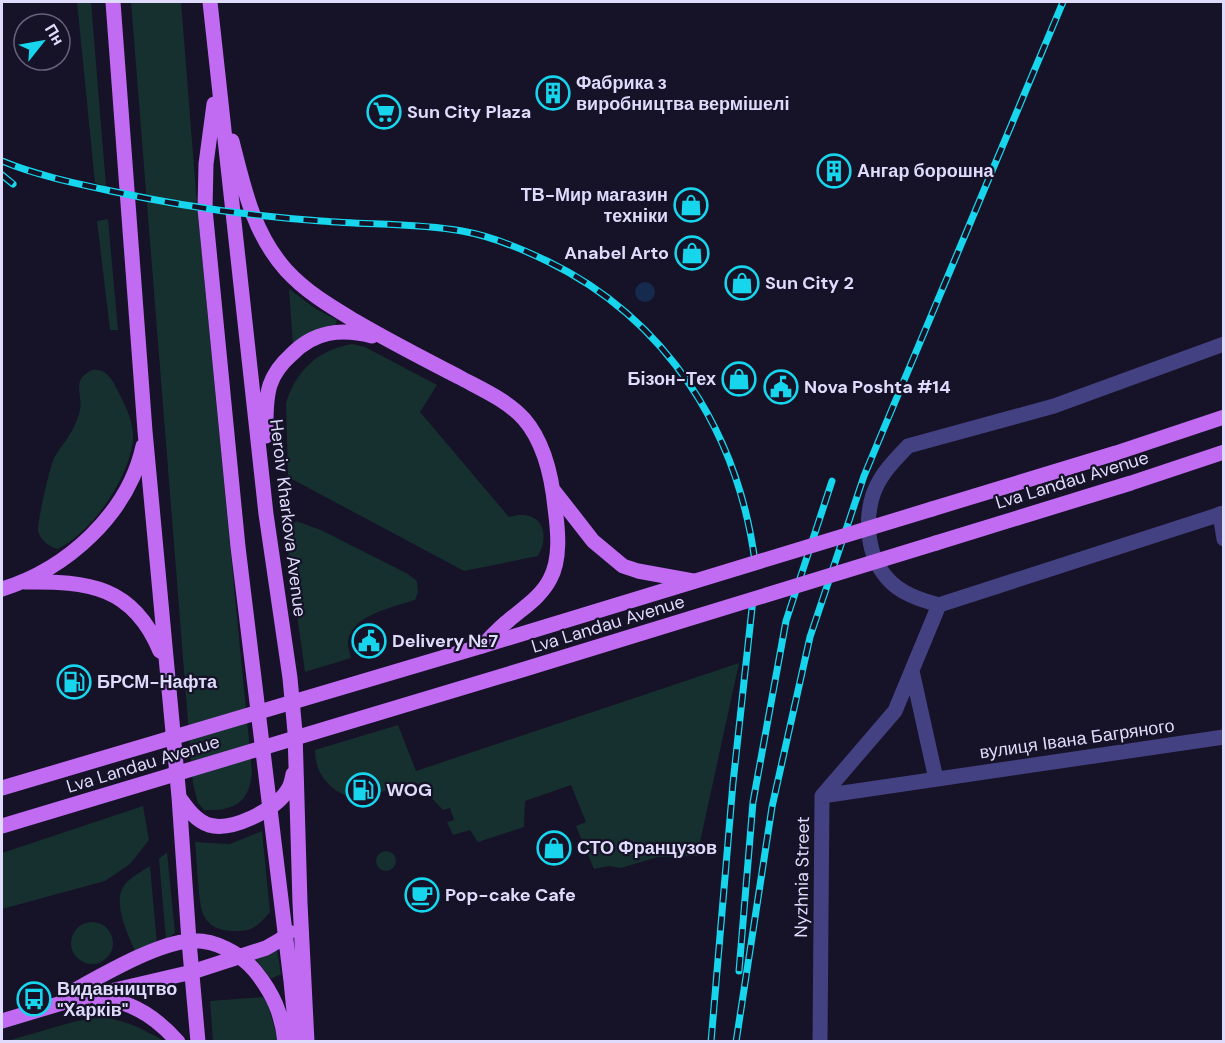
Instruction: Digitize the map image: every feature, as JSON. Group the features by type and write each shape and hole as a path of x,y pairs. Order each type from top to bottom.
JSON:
{"main road":[{"path":"113,2 145,431 179,797 198,1041"},
{"name":"Heroiv Kharkova Avenue","path":"210,2 266,514 290,678 296,759 300,903"},
{"path":"217,77 246,201 258,228 286,270 309,292 390,341 494,396 523,418 539,442 553,489 557,552 550,579 538,595 482,646"},
{"path":"217,77 206,164 205,209 238,547 297,1041"},
{"path":"266,514 266,404 271,382 276,373 302,345 328,332 352,332 390,341"},
{"name":"Lva Landau Avenue","path":"2,788 482,646 1116,453 1224,417"},
{"path":"2,589 25,582 87,540 124,494 141,454 145,431"},
{"name":"Lva Landau Avenue","path":"2,826 525,669 1131,483 1224,452"},
{"path":"553,489 593,541 624,566 638,571 693,581"},
{"path":"25,582 74,583 93,586 111,594 143,619 151,631 165,665"},
{"path":"179,797 196,817 210,825 229,826 269,808 288,791 296,759"},
{"path":"245,820 257,805 266,775"},
{"path":"2,1021 42,1008 266,948 293,924 300,903"},
{"path":"300,903 307,1041"},
{"path":"42,1008 118,967 160,949 189,940 213,944 237,955 257,974 276,1002 282,1017 285,1041"},
{"path":"72,1000 107,999 128,1004 159,1023 178,1041"}],"street":[{"path":"1224,344 1054,406 908,447 892,462 881,478 874,492 869,517 871,544 879,567 887,579 914,596 939,605 1222,514 1224,538"},
{"name":"Nyzhnia Street","path":"820,1041 822,796 895,711 939,605"},
{"path":"912,670 936,779"},
{"name":"вулиця Івана Багряного","path":"822,796 1224,737"}],"green space":[{"path":"77,2 91,2 106,186 95,183"},
{"path":"131,2 181,2 197,204 252,772 247,792 243,798 232,807 215,810 204,810 198,803 193,784"},
{"path":"108,219 118,330 110,330 97,221"},
{"path":"289,289 316,309 337,320 335,326 293,345"},
{"path":"352,344 365,347 437,385 420,412 509,517 528,516 540,524 544,538 538,556 464,571 288,477 286,403 290,391 302,371 310,363 329,351"},
{"path":"92,370 105,373 121,396 131,422 133,434 131,449 119,483 109,500 84,530 57,549 45,542 39,534 38,526 54,458 71,432 79,414 79,384 85,374"},
{"path":"296,521 321,530 408,574 417,581 418,592 415,600 376,613 358,624 348,640 351,658 305,672 287,542 290,528"},
{"path":"739,663 697,856 658,857 621,868 609,866 594,869 576,826 586,822 571,785 525,801 524,827 478,842 470,830 453,835 447,822 454,820 450,808 443,810 417,783 353,799 337,791 325,780 316,759 315,750 398,725 416,771"},
{"path":"143,806 149,840 130,864 105,881 2,909 2,853"},
{"path":"262,831 270,912 257,925 244,931 223,930 215,927 206,920 202,911 195,842 230,844"},
{"path":"382,851 390,851 396,857 396,865 390,871 382,871 376,865 376,857"},
{"path":"167,852 175,933 166,939 159,859"},
{"path":"150,866 157,945 136,954 122,918 120,898 127,882"},
{"path":"92,922 107,928 113,943 107,958 92,964 77,958 71,943 77,928"},
{"path":"277,950 281,974 271,979 255,958"},
{"path":"263,997 268,1005 278,1041 213,1041 210,1001"},
{"path":"99,1017 133,1025 164,1041 7,1041 73,1022"}],"water":[{"path":"645,282 652,285 655,292 652,299 645,302 638,299 635,292 638,285"}],"railway":[{"path":"736,1042 772,807 810,637 864,476 1063,2"},
{"path":"2,161 69,182 189,206 294,219 462,231 505,243 547,261 590,285 628,314 661,347 690,384 713,425 732,468 746,514 755,562"},
{"path":"2,175 13,184"},
{"path":"739,971 753,802 786,621 832,481"},
{"path":"711,1042 733,783 753,599"}],"place":[{"name":"Фабрика з виробництва вермішелі","path":"553,93"},
{"name":"Sun City Plaza","path":"384,112"},
{"name":"Ангар борошна","path":"834,171"},
{"name":"ТВ-Мир магазин техніки","path":"691,205"},
{"name":"Anabel Arto","path":"692,253"},
{"name":"Sun City 2","path":"742,283"},
{"name":"Бізон-Тех","path":"739,379"},
{"name":"Nova Poshta #14","path":"781,387"},
{"name":"Delivery №7","path":"369,641"},
{"name":"БРСМ-Нафта","path":"74,682"},
{"name":"WOG","path":"363,790"},
{"name":"СТО Французов","path":"554,848"},
{"name":"Pop-cake Cafe","path":"422,895"},
{"name":"Видавництво \"Харків\"","path":"34,999"}]}
